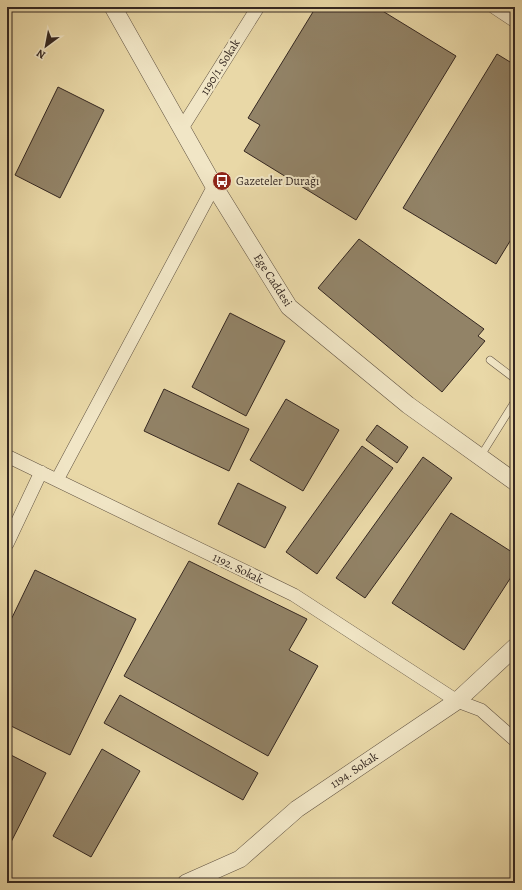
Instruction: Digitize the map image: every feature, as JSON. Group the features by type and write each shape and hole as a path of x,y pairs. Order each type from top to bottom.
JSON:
{"street":[{"name":"Ege Caddesi","path":"113,7 214,186 289,307 408,405 515,482"},
{"name":"1190/1. Sokak","path":"182,128 258,7"},
{"path":"494,7 515,21"},
{"path":"57,480 214,186"},
{"name":"1192. Sokak","path":"7,456 294,595 457,701 481,710 515,740"},
{"path":"7,544 41,472"},
{"name":"1194. Sokak","path":"188,883 240,859 296,809 457,701 515,647"}],"lane":[{"path":"490,360 515,379"},
{"path":"480,457 515,401"}],"building":[{"path":"316,7 376,7 456,56 356,220 244,151 260,125 248,118"},
{"path":"497,54 515,65 515,233 496,264 403,208"},
{"path":"58,87 104,110 60,198 15,175"},
{"path":"359,239 484,329 478,336 485,341 442,392 318,288"},
{"path":"230,313 285,341 246,416 192,387"},
{"path":"164,389 249,429 229,471 144,431"},
{"path":"286,399 339,430 303,491 250,460"},
{"path":"377,425 408,447 397,463 366,440"},
{"path":"362,446 393,468 317,574 286,552"},
{"path":"423,457 452,478 365,598 336,578"},
{"path":"238,483 286,507 265,548 218,524"},
{"path":"451,513 515,554 515,571 464,650 392,603"},
{"path":"189,561 307,619 289,650 318,666 268,756 124,676"},
{"path":"35,570 136,619 70,755 7,724 7,628"},
{"path":"120,695 258,773 243,800 104,723"},
{"path":"102,749 140,771 91,857 53,836"},
{"path":"7,753 46,773 7,850"}],"place":[{"name":"Gazeteler Durağı","path":"222,181"}]}
